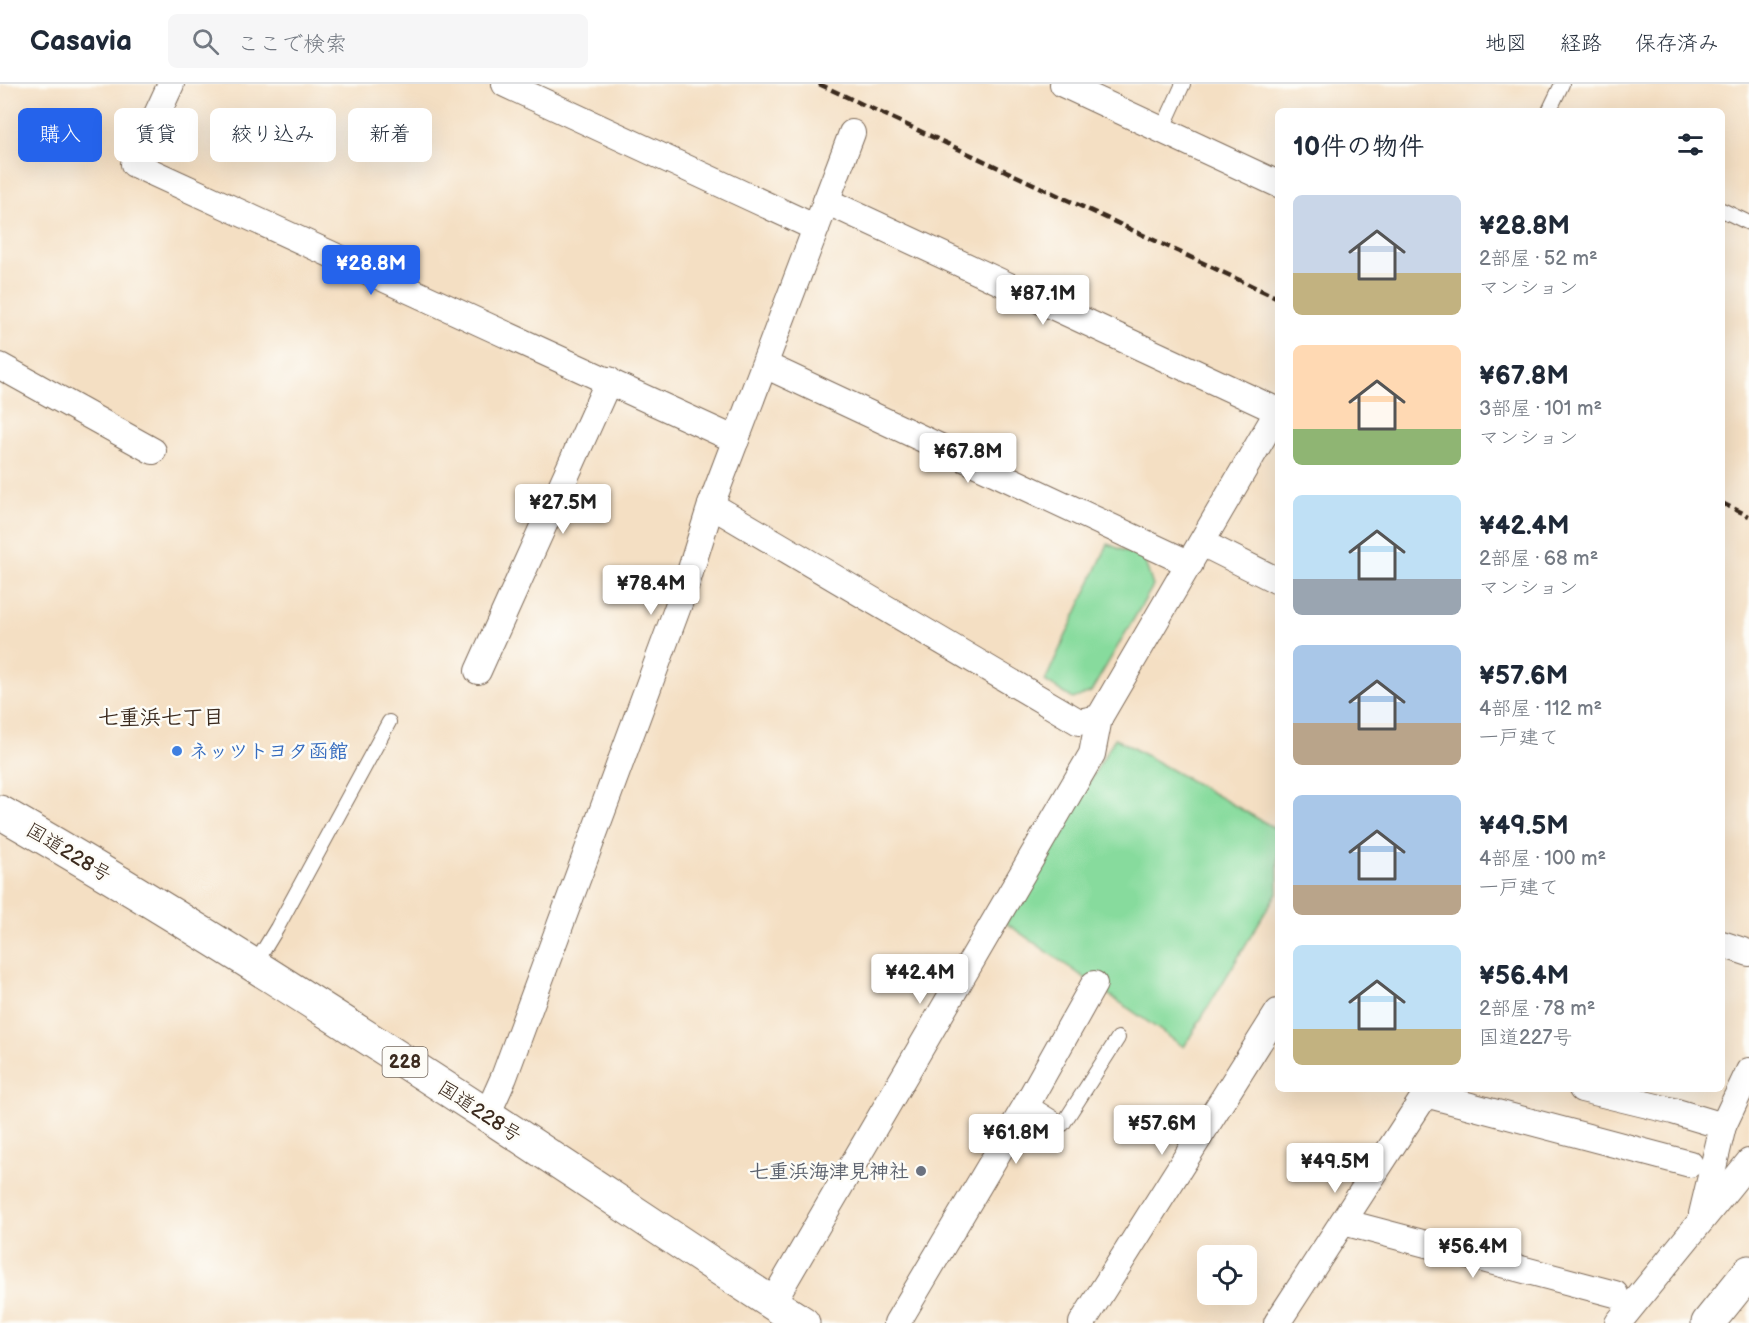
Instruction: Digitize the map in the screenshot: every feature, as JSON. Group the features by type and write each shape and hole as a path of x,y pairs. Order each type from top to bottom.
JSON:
{"highway":[{"name":"国道228号","path":"0,812 80,858 254,966 487,1115 803,1323"},
{"path":"1708,1323 1749,1272"}],"street":[{"path":"171,84 134,164 736,440"},
{"path":"505,84 816,228"},
{"path":"1063,84 1275,183"},
{"path":"487,1115 504,1077 687,582 711,505 852,133"},
{"path":"826,201 1275,410"},
{"path":"765,365 1196,554 1275,580"},
{"path":"0,366 153,452"},
{"path":"477,671 609,380"},
{"path":"772,1303 1092,754 1099,718 1275,416"},
{"path":"711,505 1079,722 1099,718"},
{"path":"1725,945 1749,953"},
{"path":"897,1323 1028,1102 1094,984"},
{"path":"1082,1323 1275,1017"},
{"path":"1701,1221 1723,1126 1749,1071"},
{"path":"1277,1323 1427,1092 1690,1164"},
{"path":"1594,1092 1723,1126"},
{"path":"1618,1323 1749,1162"},
{"path":"1343,1222 1615,1294"}],"lane":[{"path":"1162,130 1183,84"},
{"path":"1550,108 1562,84"},
{"path":"1725,211 1749,223"},
{"path":"254,966 389,722"},
{"path":"1028,1102 1063,1124 1118,1038"}],"green space":[{"path":"1108,544 1144,559 1153,586 1091,692 1073,699 1045,681"},
{"path":"1115,738 1275,828 1275,896 1184,1047 1006,923"}],"railway":[{"path":"819,84 1275,297"},
{"path":"1725,504 1749,516"}],"place":[{"name":"ネッツトヨタ函館","path":"177,751"},
{"name":"七重浜海津見神社","path":"921,1171"}],"district":[{"name":"七重浜七丁目","path":"161,717"}]}
